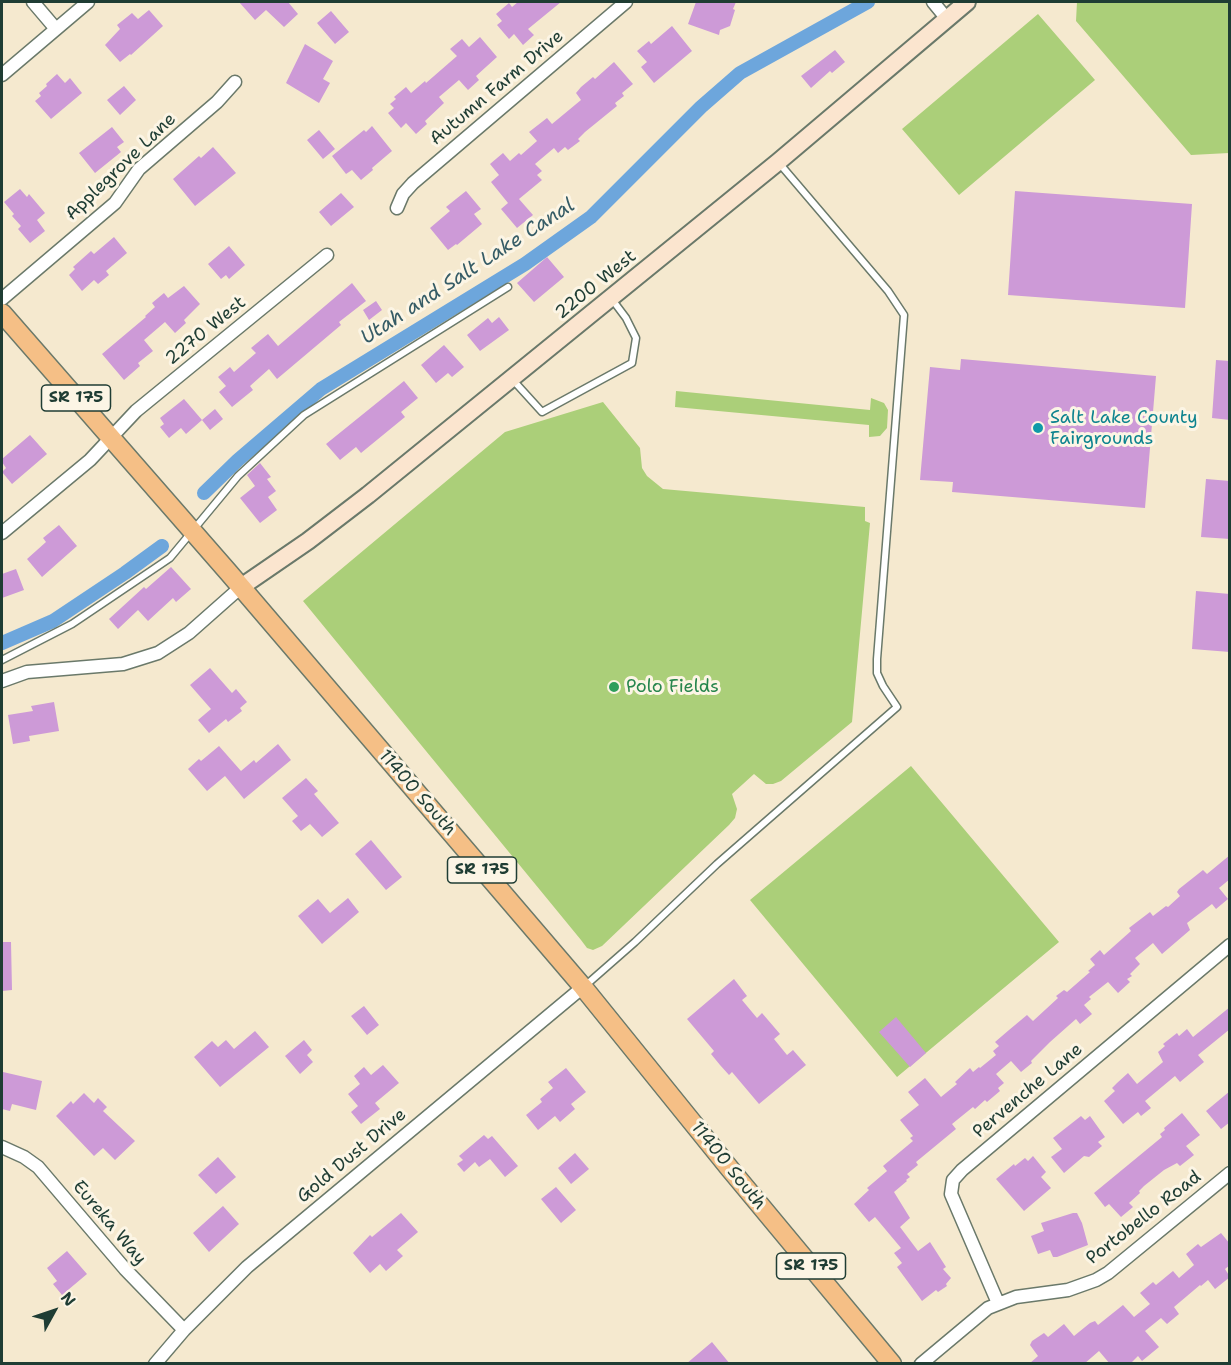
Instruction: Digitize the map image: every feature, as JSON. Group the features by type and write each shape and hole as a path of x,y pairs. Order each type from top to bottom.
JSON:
{"main road":[{"name":"11400 South","path":"2,313 241,587 583,987 892,1364"}],"street":[{"path":"33,2 56,29"},
{"path":"2,75 88,2"},
{"name":"Autumn Farm Drive","path":"398,208 403,194 413,183 626,2"},
{"path":"933,2 947,19"},
{"name":"2200 West","path":"241,587 308,541 368,495 778,162 967,2"},
{"name":"Applegrove Lane","path":"2,299 115,203 139,169 217,102 235,82"},
{"name":"2270 West","path":"2,533 86,464 136,411 327,255"},
{"path":"2,681 27,672 123,664 158,653 189,633 241,587"},
{"name":"Pervenche Lane","path":"998,1303 951,1194 953,1180 962,1170 1230,945"},
{"name":"Gold Dust Drive","path":"155,1364 184,1330 247,1267 583,987"},
{"name":"Eureka Way","path":"2,1147 24,1157 38,1167 124,1269 184,1330"},
{"name":"Portobello Road","path":"921,1364 980,1314 998,1303 1033,1293 1068,1290 1102,1277 1230,1173"}],"lane":[{"path":"583,987 635,942 717,864 897,707 877,673 877,659 904,315 888,291 778,162"},
{"path":"2,660 72,624 170,558 238,476 304,415 508,287"},
{"path":"511,379 542,412 632,363 636,338 626,318 610,298"}],"green space":[{"path":"1077,2 1229,2 1229,153 1191,155 1076,21"},
{"path":"1038,14 1095,80 959,195 902,129"},
{"path":"676,391 870,410 871,398 884,403 888,410 887,428 880,436 869,437 869,425 675,407"},
{"name":"Polo Fields","path":"603,402 640,448 642,468 647,476 663,489 865,507 865,521 870,523 852,722 781,781 766,784 754,774 732,794 737,809 735,818 729,825 602,946 593,950 587,948 303,601 505,432"},
{"path":"911,766 1059,942 897,1077 750,900"}],"building":[{"path":"239,2 288,2 298,14 284,27 266,10 255,20"},
{"path":"518,2 561,2 528,29 534,35 523,45 514,34 509,39 497,25 502,21 496,14 509,3 512,7"},
{"path":"696,2 736,2 730,26 720,30 719,35 688,24"},
{"path":"149,10 163,26 120,62 105,45 120,29 117,25 132,13 138,19"},
{"path":"331,11 349,32 335,44 317,23"},
{"path":"672,26 692,51 654,83 641,67 647,62 637,51 649,41 651,44"},
{"path":"480,37 497,57 476,76 479,80 468,90 459,80 439,97 444,103 425,121 427,124 416,134 406,123 401,128 388,113 394,108 390,104 396,99 394,97 406,87 411,93 425,81 426,83 457,56 450,49 462,39 469,47"},
{"path":"305,44 333,61 323,79 330,83 319,103 286,83"},
{"path":"835,50 845,62 832,73 830,71 811,88 801,76"},
{"path":"614,62 633,84 622,93 624,96 615,103 617,106 585,132 578,139 580,141 568,150 565,147 558,153 554,148 535,164 542,171 537,175 542,180 519,199 533,215 517,228 501,209 508,203 491,182 499,175 490,164 503,153 510,161 519,153 521,155 537,141 529,132 547,118 552,124 581,100 576,93 581,87 593,77 595,79"},
{"path":"57,74 65,83 70,78 82,93 51,119 35,101 41,96 39,93 47,86 46,84"},
{"path":"124,86 136,100 120,115 107,100"},
{"path":"372,126 392,151 361,180 352,170 346,174 332,156"},
{"path":"112,127 124,142 117,147 121,152 95,173 79,153"},
{"path":"319,130 335,149 323,159 307,140"},
{"path":"213,147 236,173 195,206 173,179"},
{"path":"20,189 27,197 29,194 45,213 37,220 45,231 30,243 18,229 21,226 4,202"},
{"path":"466,191 481,209 474,214 482,224 448,250 430,228 450,211 446,207"},
{"path":"1015,191 1192,204 1185,308 1008,295"},
{"path":"341,193 354,207 331,226 319,212"},
{"path":"114,237 127,253 106,271 109,275 98,284 94,280 82,291 69,275 75,269 73,267 91,251 94,254"},
{"path":"229,246 245,265 229,279 226,275 221,279 208,264"},
{"path":"547,257 564,277 534,302 517,283"},
{"path":"352,283 366,301 339,322 341,325 277,379 269,369 250,386 253,390 232,407 219,392 226,386 218,377 230,367 234,372 256,353 251,348 268,334 278,346"},
{"path":"184,286 200,304 184,320 186,323 175,333 165,322 144,340 153,351 138,363 140,366 124,380 102,354 146,317 155,307 152,303 164,293 168,298"},
{"path":"376,301 382,310 369,320 363,310"},
{"path":"499,317 509,330 480,351 467,335 488,318 492,323"},
{"path":"444,345 464,367 452,377 448,373 436,383 421,365"},
{"name":"Salt Lake County Fairgrounds","path":"961,359 1156,376 1145,508 952,492 953,482 920,480 930,367 960,370"},
{"path":"1216,360 1230,361 1230,420 1212,418"},
{"path":"404,381 418,398 401,412 405,417 361,453 356,447 340,460 326,444"},
{"path":"184,399 202,420 186,434 181,428 169,438 160,427 164,424 160,418"},
{"path":"215,409 223,419 210,430 202,420"},
{"path":"30,435 47,454 12,484 2,472 6,468 2,459"},
{"path":"260,463 271,477 267,479 276,491 268,497 277,510 260,523 240,498 255,486 247,475"},
{"path":"1206,479 1230,481 1230,539 1201,537"},
{"path":"59,525 77,546 42,577 27,559 46,542 43,538"},
{"path":"171,567 191,589 176,602 173,598 148,621 138,610 118,629 109,619 144,587 146,589"},
{"path":"16,569 24,590 2,598 2,574"},
{"path":"1196,591 1230,594 1230,652 1192,649"},
{"path":"210,668 232,693 236,689 247,702 240,708 242,711 228,722 226,719 209,733 198,720 211,709 190,685"},
{"path":"54,702 59,731 29,736 30,741 13,744 8,715 33,711 31,706"},
{"path":"278,744 291,760 244,799 225,776 207,791 188,769 219,746 241,771 254,760 256,763"},
{"path":"306,778 318,791 314,794 339,823 322,837 310,824 301,831 292,821 298,816 282,798"},
{"path":"371,840 402,877 386,890 355,854"},
{"path":"1230,855 1230,879 1219,888 1228,899 1216,909 1212,904 1187,923 1190,930 1162,954 1153,943 1135,958 1140,964 1130,974 1132,976 1127,979 1130,982 1118,993 1108,982 1089,997 1091,999 1084,1005 1092,1014 1080,1024 1076,1019 1021,1072 1011,1061 996,1074 1004,1083 998,1088 1000,1091 987,1102 985,1100 975,1109 973,1107 952,1124 956,1129 916,1162 918,1165 907,1174 910,1177 894,1192 910,1218 900,1227 918,1251 930,1242 946,1267 943,1269 951,1278 947,1286 938,1292 936,1290 922,1301 897,1267 902,1263 894,1253 901,1248 875,1217 869,1222 854,1204 869,1190 867,1188 887,1171 883,1166 913,1141 910,1138 913,1136 900,1120 919,1105 908,1092 925,1078 941,1097 957,1084 955,1082 970,1068 973,1072 996,1055 993,1051 999,1046 995,1042 1009,1030 1027,1015 1033,1021 1058,998 1056,996 1064,990 1067,992 1090,972 1088,971 1095,965 1090,959 1100,950 1104,955 1131,931 1129,928 1150,912 1153,916 1166,906 1168,907 1180,896 1177,892 1179,889 1203,870 1207,874"},
{"path":"348,898 359,912 322,944 298,916 318,899 330,913"},
{"path":"2,942 11,942 12,990 2,991"},
{"path":"734,979 747,996 742,1000 757,1018 762,1013 780,1034 774,1039 787,1055 793,1050 806,1065 759,1104 732,1072 729,1075 720,1065 711,1054 714,1051 687,1019"},
{"path":"364,1006 379,1025 367,1035 351,1016"},
{"path":"1230,1007 1230,1029 1198,1055 1204,1062 1180,1082 1175,1076 1145,1101 1151,1108 1141,1116 1138,1112 1123,1124 1104,1101 1115,1091 1112,1088 1128,1073 1137,1084 1163,1062 1158,1052 1165,1046 1163,1044 1177,1033 1179,1036 1187,1029 1193,1037"},
{"path":"896,1017 926,1053 910,1067 879,1032"},
{"path":"255,1031 269,1047 220,1087 194,1057 212,1041 218,1047 226,1040 234,1049"},
{"path":"304,1040 312,1050 307,1055 313,1062 300,1074 285,1056"},
{"path":"383,1065 399,1083 375,1103 380,1109 361,1124 351,1112 358,1106 348,1094 360,1084 354,1076 364,1067 371,1075"},
{"path":"566,1068 586,1092 571,1104 575,1109 560,1122 555,1116 538,1130 526,1115 542,1102 540,1099 553,1088 548,1082"},
{"path":"3,1072 42,1081 36,1110 12,1104 10,1111 2,1109"},
{"path":"1230,1091 1230,1122 1221,1129 1206,1111"},
{"path":"84,1093 94,1103 98,1098 107,1107 103,1111 135,1141 115,1160 103,1148 94,1156 56,1116 71,1101 73,1104"},
{"path":"1182,1113 1200,1135 1186,1146 1194,1155 1180,1166 1177,1163 1164,1170 1144,1186 1129,1203 1133,1207 1121,1217 1109,1204 1105,1207 1094,1193 1162,1137 1160,1134 1165,1130 1164,1128"},
{"path":"1081,1116 1085,1120 1090,1116 1105,1137 1098,1142 1102,1146 1089,1157 1084,1156 1064,1173 1051,1157 1062,1149 1053,1138"},
{"path":"484,1135 488,1139 492,1136 518,1166 505,1177 490,1159 479,1167 475,1162 464,1172 457,1164 463,1160 459,1156"},
{"path":"575,1153 589,1169 571,1184 558,1168"},
{"path":"1033,1156 1046,1172 1041,1177 1051,1188 1024,1211 996,1179 1014,1164 1015,1166 1025,1158 1028,1161"},
{"path":"218,1157 236,1177 216,1194 198,1175"},
{"path":"556,1187 576,1210 561,1223 541,1199"},
{"path":"223,1206 239,1224 209,1252 193,1233"},
{"path":"401,1213 418,1232 397,1250 403,1256 386,1271 380,1264 370,1273 353,1253 370,1235 372,1237"},
{"path":"1077,1213 1082,1223 1088,1245 1057,1257 1053,1257 1050,1250 1038,1254 1031,1236 1044,1231 1041,1223"},
{"path":"1221,1233 1230,1244 1230,1265 1225,1269 1230,1277 1215,1289 1208,1280 1200,1285 1174,1307 1179,1314 1167,1324 1161,1318 1145,1331 1159,1347 1142,1361 1138,1356 1130,1364 1110,1364 1099,1351 1084,1364 1029,1364 1038,1356 1030,1345 1032,1341 1044,1333 1048,1337 1064,1324 1074,1336 1090,1323 1095,1321 1098,1325 1123,1305 1134,1317 1150,1304 1140,1293 1153,1282 1156,1285 1173,1271 1179,1278 1194,1265 1186,1254 1198,1244 1201,1247"},
{"path":"67,1251 87,1274 62,1295 53,1284 57,1281 47,1268"},
{"path":"712,1342 730,1364 686,1364"}],"waterway":[{"name":"Utah and Salt Lake Canal","path":"204,493 238,460 321,389 525,264 591,217 701,107 740,73 868,2"},
{"name":"Utah and Salt Lake Canal","path":"2,643 53,621 162,546"}],"place":[{"name":"Salt Lake County Fairgrounds","path":"1038,428"},
{"name":"Polo Fields","path":"614,687"}]}
